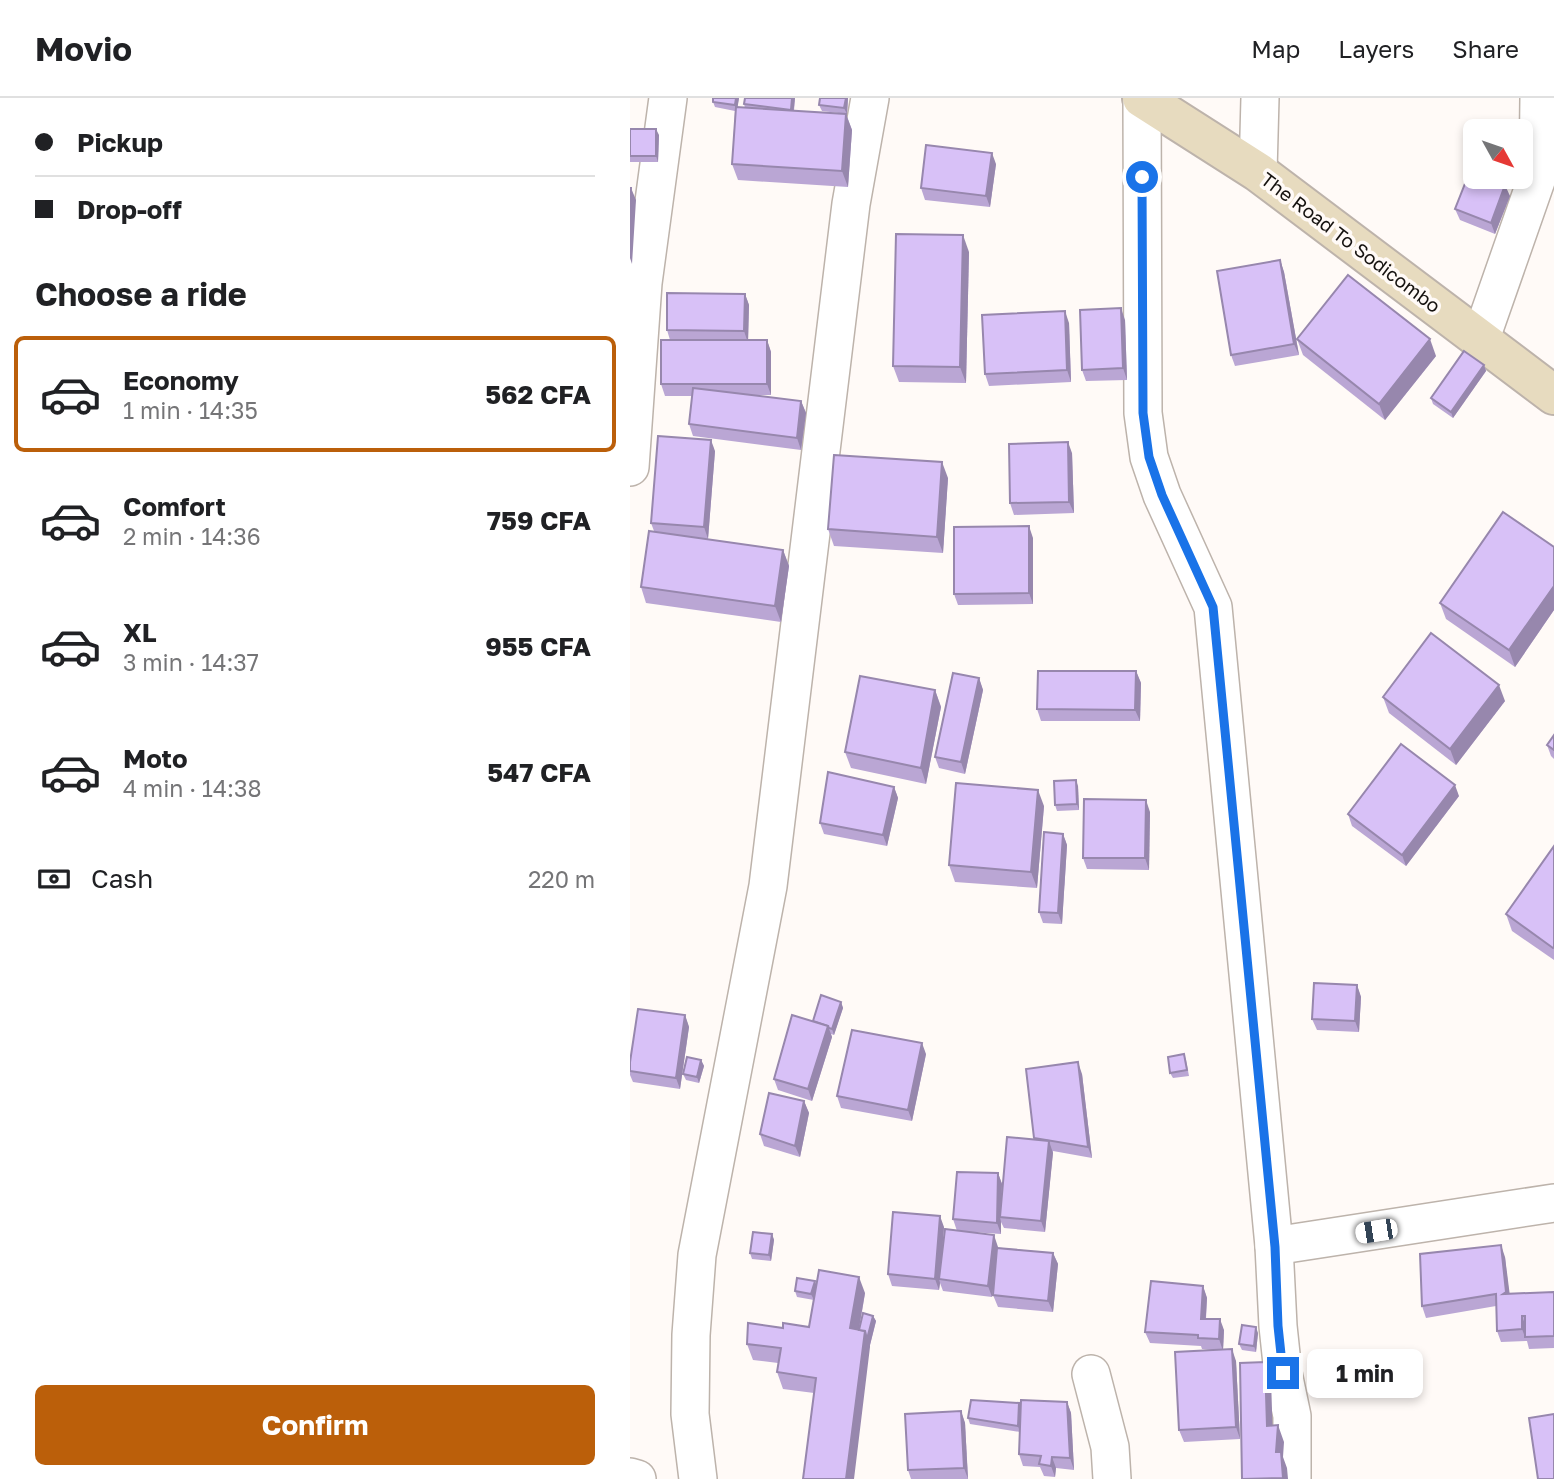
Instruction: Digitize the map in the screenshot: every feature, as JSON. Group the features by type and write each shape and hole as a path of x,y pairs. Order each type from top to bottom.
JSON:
{"main road":[{"name":"The Road To Sodicombo","path":"1142,98 1258,172 1554,395"}],"street":[{"path":"630,467 637,283 668,98"},
{"path":"698,1479 690,1414 696,1255 768,886 849,218 870,98"},
{"path":"1142,98 1143,413 1149,457 1162,495 1213,607 1275,1247 1279,1338 1292,1416 1292,1479"},
{"path":"1258,172 1260,98"},
{"path":"1481,338 1538,175 1539,98"},
{"path":"1275,1247 1554,1203"},
{"path":"1091,1374 1110,1447 1112,1479"},
{"path":"630,1477 637,1479"}],"building":[{"path":"713,98 736,98 735,105 713,102"},
{"path":"745,98 792,98 791,110 744,104"},
{"path":"820,98 846,98 844,108 819,105"},
{"path":"736,107 846,114 842,171 732,164"},
{"path":"630,129 656,129 656,156 630,156"},
{"path":"926,145 992,153 986,196 921,188"},
{"path":"1463,189 1504,189 1491,223 1455,209"},
{"path":"896,234 963,235 960,367 893,366"},
{"path":"1280,260 1294,344 1231,355 1217,271"},
{"path":"1348,275 1430,339 1379,404 1297,339"},
{"path":"667,293 745,294 744,331 667,330"},
{"path":"1121,308 1123,368 1082,370 1080,310"},
{"path":"1065,311 1067,370 985,374 982,315"},
{"path":"661,340 767,340 767,384 661,384"},
{"path":"1464,351 1484,365 1451,412 1431,398"},
{"path":"693,388 801,401 797,438 689,424"},
{"path":"658,436 711,440 704,527 651,523"},
{"path":"1068,442 1069,502 1010,503 1009,444"},
{"path":"834,455 942,462 937,537 828,529"},
{"path":"1503,512 1554,547 1554,586 1509,650 1440,603"},
{"path":"1029,526 1029,593 954,594 954,527"},
{"path":"649,531 783,550 775,606 641,587"},
{"path":"1431,633 1499,685 1450,749 1383,697"},
{"path":"1038,671 1136,671 1135,710 1037,709"},
{"path":"953,673 979,678 961,762 935,757"},
{"path":"860,676 935,690 921,768 845,752"},
{"path":"1554,735 1554,750 1547,745"},
{"path":"1401,744 1455,785 1402,855 1348,814"},
{"path":"828,772 894,787 883,835 820,823"},
{"path":"1076,780 1077,804 1055,805 1054,781"},
{"path":"956,783 1038,790 1031,872 949,865"},
{"path":"1084,799 1146,800 1145,858 1083,858"},
{"path":"1044,832 1063,834 1058,913 1039,912"},
{"path":"1554,846 1554,947 1553,948 1506,914"},
{"path":"1314,983 1357,985 1355,1021 1312,1019"},
{"path":"821,995 841,1002 832,1029 813,1021"},
{"path":"638,1009 685,1015 676,1078 630,1071"},
{"path":"792,1015 828,1026 808,1089 774,1079"},
{"path":"852,1030 922,1043 908,1110 837,1096"},
{"path":"1184,1054 1187,1070 1170,1073 1168,1057"},
{"path":"687,1057 701,1060 697,1077 683,1074"},
{"path":"1078,1062 1088,1147 1034,1138 1026,1069"},
{"path":"769,1093 804,1101 795,1146 760,1134"},
{"path":"1007,1137 1049,1141 1041,1221 1000,1217"},
{"path":"957,1172 998,1173 997,1223 953,1219"},
{"path":"893,1212 940,1216 935,1279 888,1274"},
{"path":"945,1229 994,1235 988,1286 939,1279"},
{"path":"753,1232 772,1234 769,1255 750,1253"},
{"path":"1501,1245 1506,1292 1503,1294 1554,1292 1554,1336 1525,1337 1525,1316 1522,1316 1522,1329 1497,1331 1496,1294 1422,1306 1420,1254"},
{"path":"997,1248 1053,1253 1048,1301 993,1295"},
{"path":"819,1270 859,1277 850,1328 865,1331 846,1479 803,1479 816,1378 777,1372 781,1348 747,1344 748,1323 783,1328 783,1323 809,1327"},
{"path":"797,1278 815,1281 811,1294 795,1291"},
{"path":"1151,1281 1203,1286 1201,1319 1220,1319 1219,1339 1145,1332"},
{"path":"863,1313 873,1316 867,1339 865,1331 859,1330"},
{"path":"1242,1325 1256,1327 1254,1346 1239,1344"},
{"path":"1232,1349 1236,1427 1179,1430 1175,1352"},
{"path":"1265,1362 1267,1426 1278,1425 1276,1452 1281,1452 1283,1478 1242,1479 1240,1363"},
{"path":"971,1400 1019,1403 1018,1426 968,1418"},
{"path":"1021,1400 1067,1402 1070,1458 1052,1457 1051,1466 1039,1464 1041,1456 1019,1454"},
{"path":"961,1411 964,1468 908,1470 905,1414"},
{"path":"1554,1414 1554,1479 1538,1479 1529,1418"}],"route":[{"path":"1142,177 1143,413 1149,457 1162,495 1213,607 1275,1247 1283,1373"}]}
